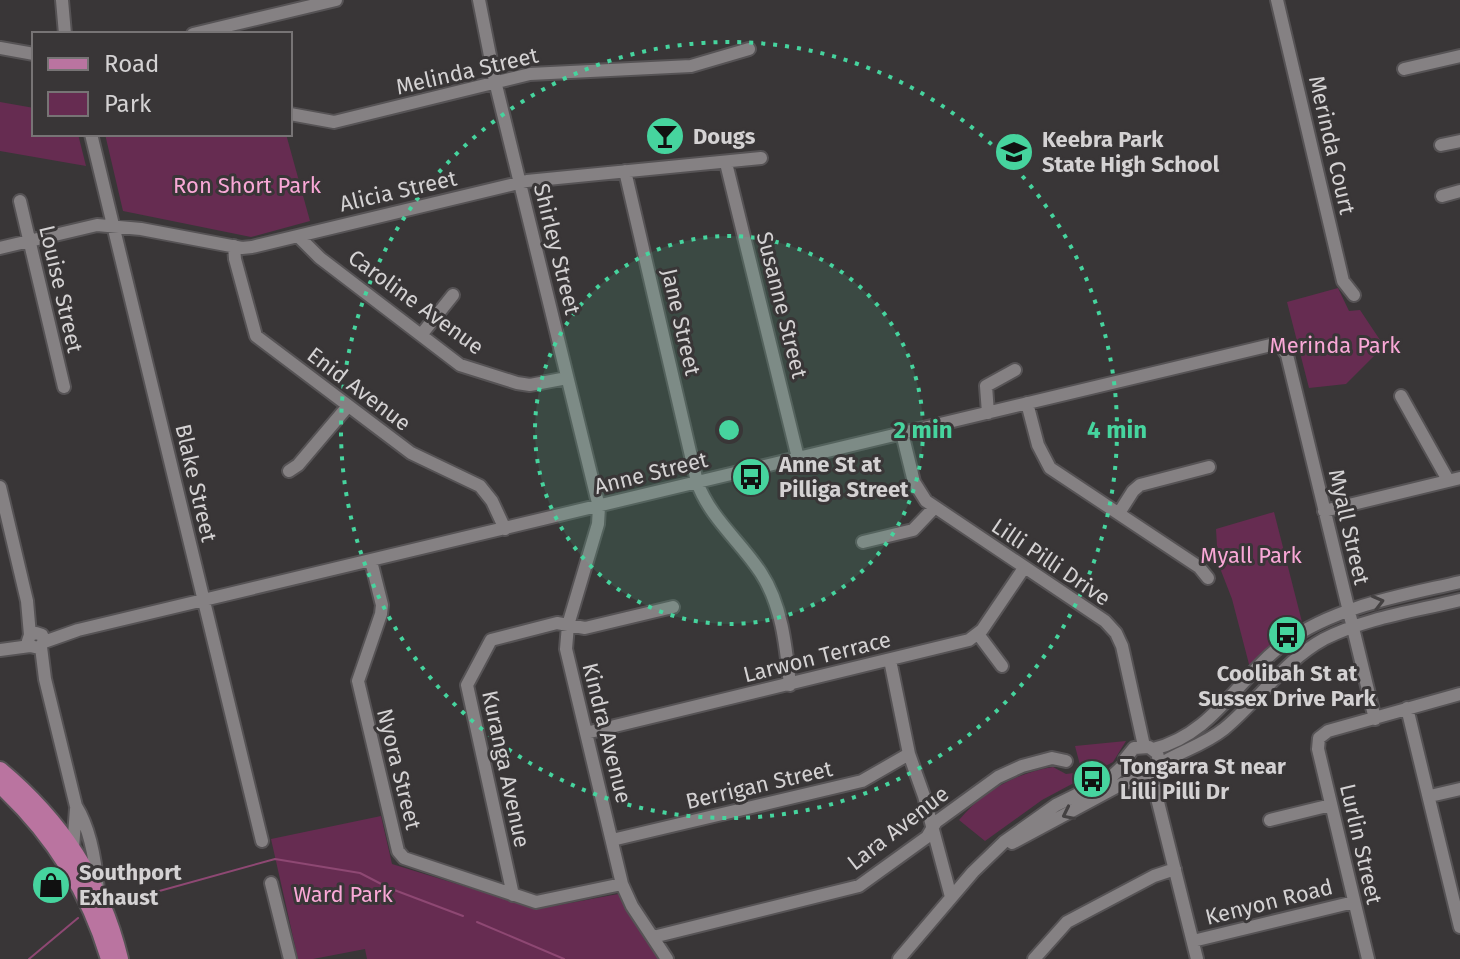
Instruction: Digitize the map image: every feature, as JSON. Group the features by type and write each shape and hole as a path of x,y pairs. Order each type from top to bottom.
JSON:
{"main road":[{"path":"0,770 36,801 92,896 120,959"},
{"path":"0,785 68,852"},
{"path":"92,896 109,959"}],"street":[{"path":"201,32 336,0"},
{"name":"Shirley Street","path":"479,0 495,81 599,507"},
{"name":"Merinda Court","path":"1277,0 1343,281 1354,295"},
{"path":"62,5 67,32"},
{"path":"0,48 32,54"},
{"name":"Melinda Street","path":"292,114 334,122 495,81 546,72 691,66 749,49"},
{"path":"1404,69 1460,56"},
{"name":"Blake Street","path":"92,136 262,841"},
{"path":"1441,145 1460,141"},
{"name":"Alicia Street","path":"0,248 97,225 252,247 520,183 761,158"},
{"name":"Susanne Street","path":"726,163 798,458"},
{"name":"Jane Street","path":"625,171 697,482 715,514 772,593 785,646 790,685"},
{"path":"1442,196 1460,191"},
{"name":"Louise Street","path":"20,201 64,387"},
{"name":"Caroline Avenue","path":"298,236 320,258 460,365 530,385 567,378"},
{"name":"Enid Avenue","path":"234,246 256,336 411,453 480,486 492,501 505,529"},
{"path":"421,335 453,295"},
{"name":"Anne Street","path":"1,650 1268,345 1281,346"},
{"name":"Myall Street","path":"1281,346 1287,355 1375,719"},
{"path":"988,413 986,386 1015,370"},
{"path":"1324,511 1454,479 1401,396"},
{"path":"1027,403 1038,445 1050,468 1199,567 1208,578"},
{"path":"289,471 298,465 348,406"},
{"name":"Lilli Pilli Drive","path":"902,433 914,482 921,496 934,508 1105,621 1116,633 1148,748"},
{"path":"1119,513 1140,485 1209,467"},
{"path":"0,487 76,806 83,817 97,873 92,896"},
{"name":"Kindra Avenue","path":"599,507 595,536 568,625 566,649 622,884 632,906 667,959"},
{"path":"863,542 913,530 934,508"},
{"name":"Nyora Street","path":"371,561 382,605 358,681 398,851 412,863 543,903 622,884"},
{"path":"1002,666 978,634 1024,568"},
{"path":"899,959 973,872 1033,820 1069,797 1109,779 1125,764 1130,750 1168,746 1207,721 1282,645 1319,622 1348,610 1460,582"},
{"path":"1197,959 1152,778 1160,764 1209,741 1299,655 1323,640 1353,628 1460,600"},
{"path":"568,625 585,628 673,607"},
{"name":"Kuranga Avenue","path":"513,895 467,685 491,640 557,623 568,625"},
{"name":"Larwon Terrace","path":"586,733 962,642 978,634"},
{"path":"890,660 909,754 951,897"},
{"path":"1375,719 1460,694"},
{"path":"1407,708 1455,881 1460,927"},
{"name":"Lurlin Street","path":"1368,959 1318,749 1319,738 1328,731 1375,719"},
{"path":"1148,748 1160,764"},
{"name":"Berrigan Street","path":"612,840 862,781 909,754"},
{"name":"Lara Avenue","path":"653,937 859,886 927,837 936,822 998,777 1022,766 1052,758 1066,761"},
{"path":"1125,764 1128,774 1137,780"},
{"path":"998,849 1115,787 1152,778"},
{"path":"1430,796 1460,789"},
{"path":"1270,820 1331,805"},
{"path":"68,852 76,806"},
{"path":"68,852 88,837"},
{"path":"1034,959 1067,922 1154,876 1175,869"},
{"path":"271,883 290,959"},
{"name":"Kenyon Road","path":"1193,941 1354,902"}],"green space":[{"path":"0,102 32,108 32,136 78,136 86,166 0,151"},
{"name":"Ron Short Park","path":"105,136 287,136 310,221 251,237 123,211"},
{"name":"Merinda Park","path":"1338,288 1349,311 1360,310 1384,346 1346,384 1309,388 1287,302"},
{"name":"Myall Park","path":"1274,512 1302,622 1250,668 1232,599 1218,563 1216,529"},
{"path":"1126,741 1113,762 1042,800 985,841 959,820 979,800 1013,779 1053,767 1066,774 1074,773 1080,765 1075,746"},
{"name":"Ward Park","path":"381,816 392,864 538,909 618,894 659,959 367,959 365,949 298,959 271,839"}],"waterway":[{"path":"116,903 275,859 360,873 389,888 463,916"},
{"path":"29,959 78,918"},
{"path":"477,922 564,959"}],"place":[{"name":"Dougs","path":"665,136"},
{"name":"Keebra Park State High School","path":"1014,152"},
{"name":"Anne St at Pilliga Street","path":"751,477"},
{"name":"Coolibah St at Sussex Drive Park","path":"1287,635"},
{"name":"Tongarra St near Lilli Pilli Dr","path":"1092,779"},
{"name":"Southport Exhaust","path":"51,885"}]}
